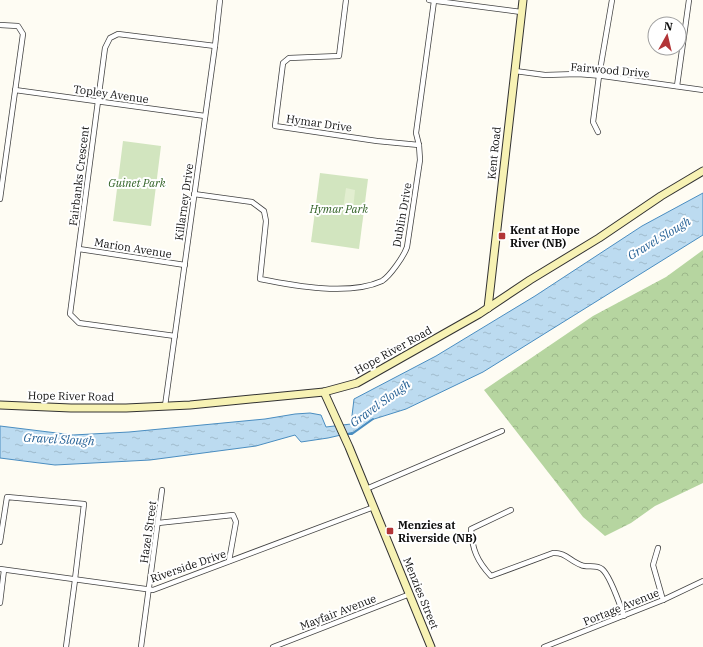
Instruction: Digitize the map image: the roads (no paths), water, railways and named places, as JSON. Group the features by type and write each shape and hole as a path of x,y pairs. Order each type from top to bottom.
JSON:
{"street":[{"name":"Killarney Drive","path":"165,406 215,46 220,0"},
{"name":"Hymar Drive","path":"346,0 339,56 289,58 283,63 275,126 377,141 419,145"},
{"name":"Dublin Drive","path":"194,194 252,202 264,211 266,221 260,279 326,289 359,288 383,280 403,258 408,247 420,160 419,145 416,133 431,0"},
{"path":"431,0 521,12"},
{"name":"Kent Road","path":"488,308 523,0"},
{"path":"598,132 593,122 612,0"},
{"path":"677,86 689,0"},
{"path":"0,25 18,26 23,34 0,199"},
{"name":"Fairbanks Crescent","path":"175,336 80,323 70,314 105,48 110,38 118,34 215,46"},
{"name":"Fairwood Drive","path":"514,71 545,75 578,74 599,76 703,90"},
{"name":"Topley Avenue","path":"15,90 205,116"},
{"name":"Hope River Road","path":"0,405 71,408 165,406 324,392 357,383 488,308 530,280 599,238 661,196 703,171"},
{"name":"Marion Avenue","path":"79,249 185,265"},
{"name":"Menzies Street","path":"324,392 349,447 431,647"},
{"path":"366,489 502,431"},
{"name":"Hazel Street","path":"141,647 162,490"},
{"path":"0,542 7,497 84,504 66,647"},
{"name":"Riverside Drive","path":"2,569 153,590 374,507"},
{"path":"511,510 471,529 472,543 476,554 482,567 491,576 558,552 564,554 582,566 602,568 610,581 624,616"},
{"path":"158,523 233,515 236,522 230,561"},
{"path":"658,548 652,565 663,600"},
{"path":"0,603 2,569"},
{"name":"Portage Avenue","path":"544,647 663,600 703,581"},
{"name":"Mayfair Avenue","path":"273,647 410,594"}],"water":[{"path":"703,193 703,235 483,372 406,409 371,420 354,432 301,442 295,435 256,446 150,460 55,465 0,458 0,426 73,435 129,432 265,419 310,413 321,415 326,427 351,424 354,399 436,356 535,296 642,226"}],"waterway":[{"name":"Gravel Slough","path":"345,434 352,434 373,419"}],"place":[{"name":"Kent at Hope River (NB)","path":"502,236"},
{"name":"Menzies at Riverside (NB)","path":"390,531"}],"park label":[{"name":"Guinet Park","path":"137,183"},
{"name":"Hymar Park","path":"339,209"}]}
